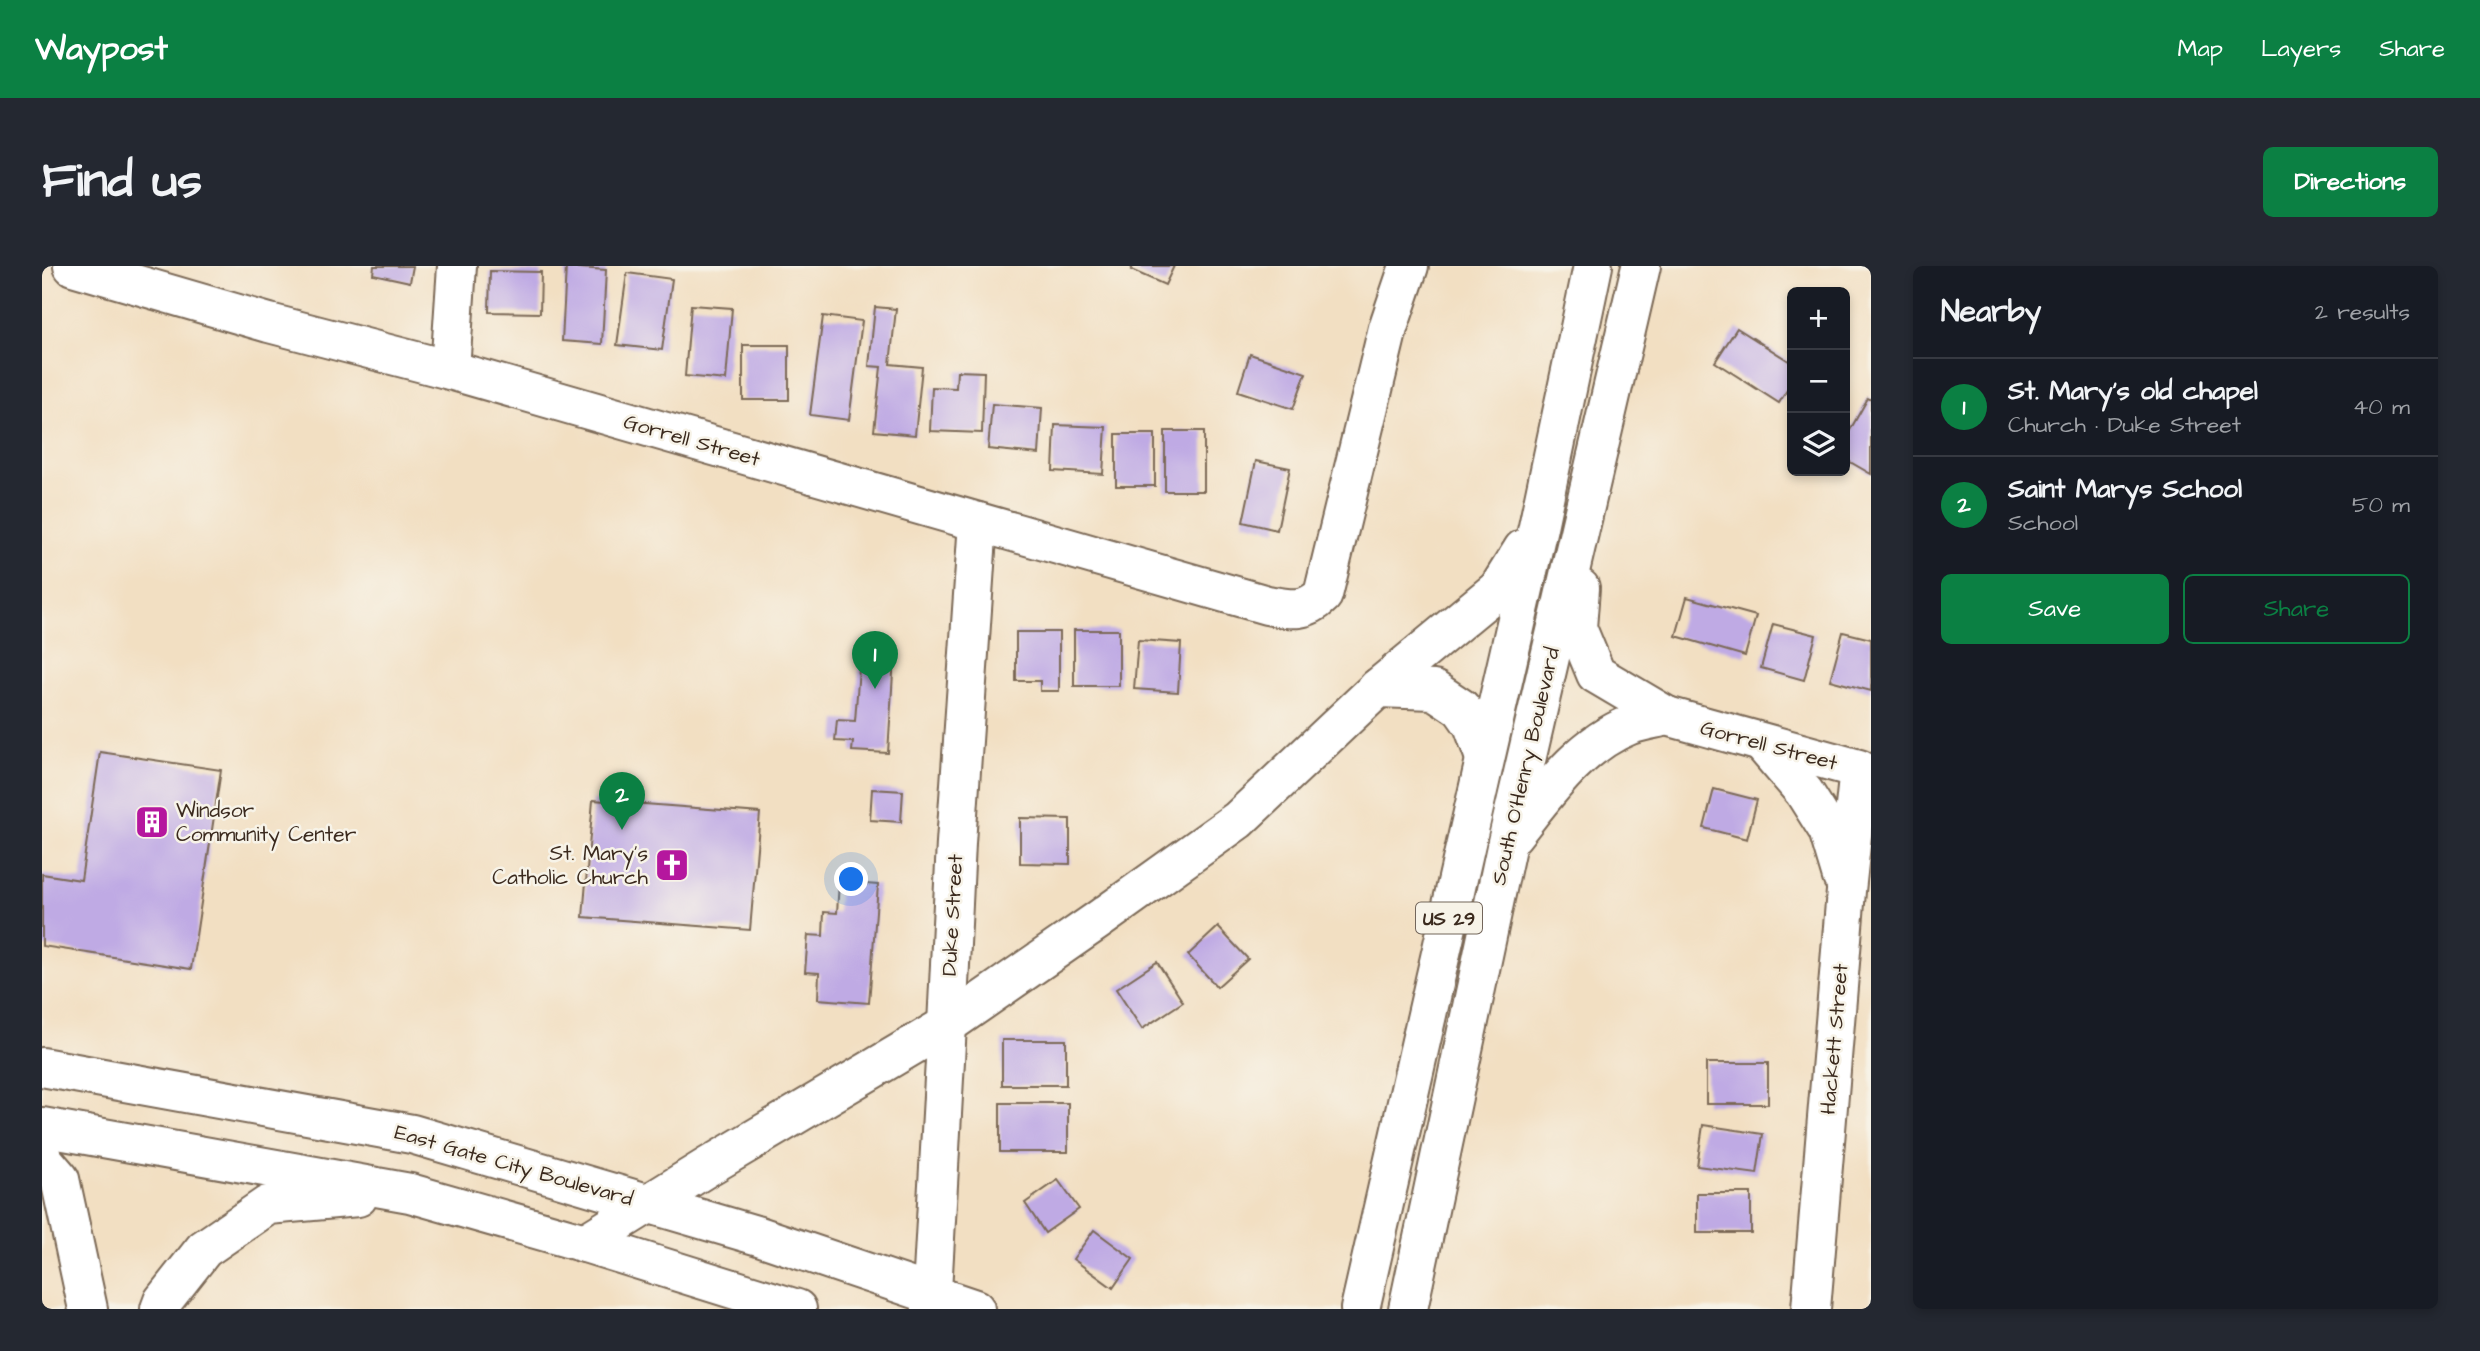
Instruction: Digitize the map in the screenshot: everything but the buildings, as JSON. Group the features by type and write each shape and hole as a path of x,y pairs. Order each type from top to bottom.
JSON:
{"main road":[{"name":"Gorrell Street","path":"73,266 269,323 450,370 1267,605 1291,609 1312,606 1323,595 1388,328 1409,266"},
{"path":"450,370 457,266"},
{"name":"South O'Henry Boulevard","path":"1360,1309 1538,527 1592,266"},
{"name":"South O'Henry Boulevard","path":"1408,1309 1507,842 1641,266"},
{"name":"Gorrell Street","path":"1585,513 1577,628 1596,674 1667,716 1865,771"},
{"name":"Duke Street","path":"931,1301 956,843 978,522"},
{"path":"584,1243 947,1025 1238,820 1378,688 1498,589 1538,527"},
{"path":"1378,688 1434,690 1461,708 1473,725 1485,758"},
{"path":"1507,842 1565,771 1600,741 1631,725 1667,716"},
{"path":"1762,743 1804,792 1828,830 1846,891"},
{"name":"Hackett Street","path":"1811,1309 1846,891 1865,771"},
{"name":"East Gate City Boulevard","path":"42,1067 412,1134 759,1236 931,1301 975,1309"},
{"path":"42,1127 410,1193 797,1309"},
{"path":"42,1158 60,1179 88,1309"},
{"path":"160,1309 163,1301 204,1249 268,1205 410,1193"}],"place":[{"name":"St. Mary's old chapel","path":"875,689"},
{"name":"Windsor Community Center","path":"152,822"},
{"name":"Saint Marys School","path":"622,830"},
{"name":"St. Mary's Catholic Church","path":"672,865"}]}
